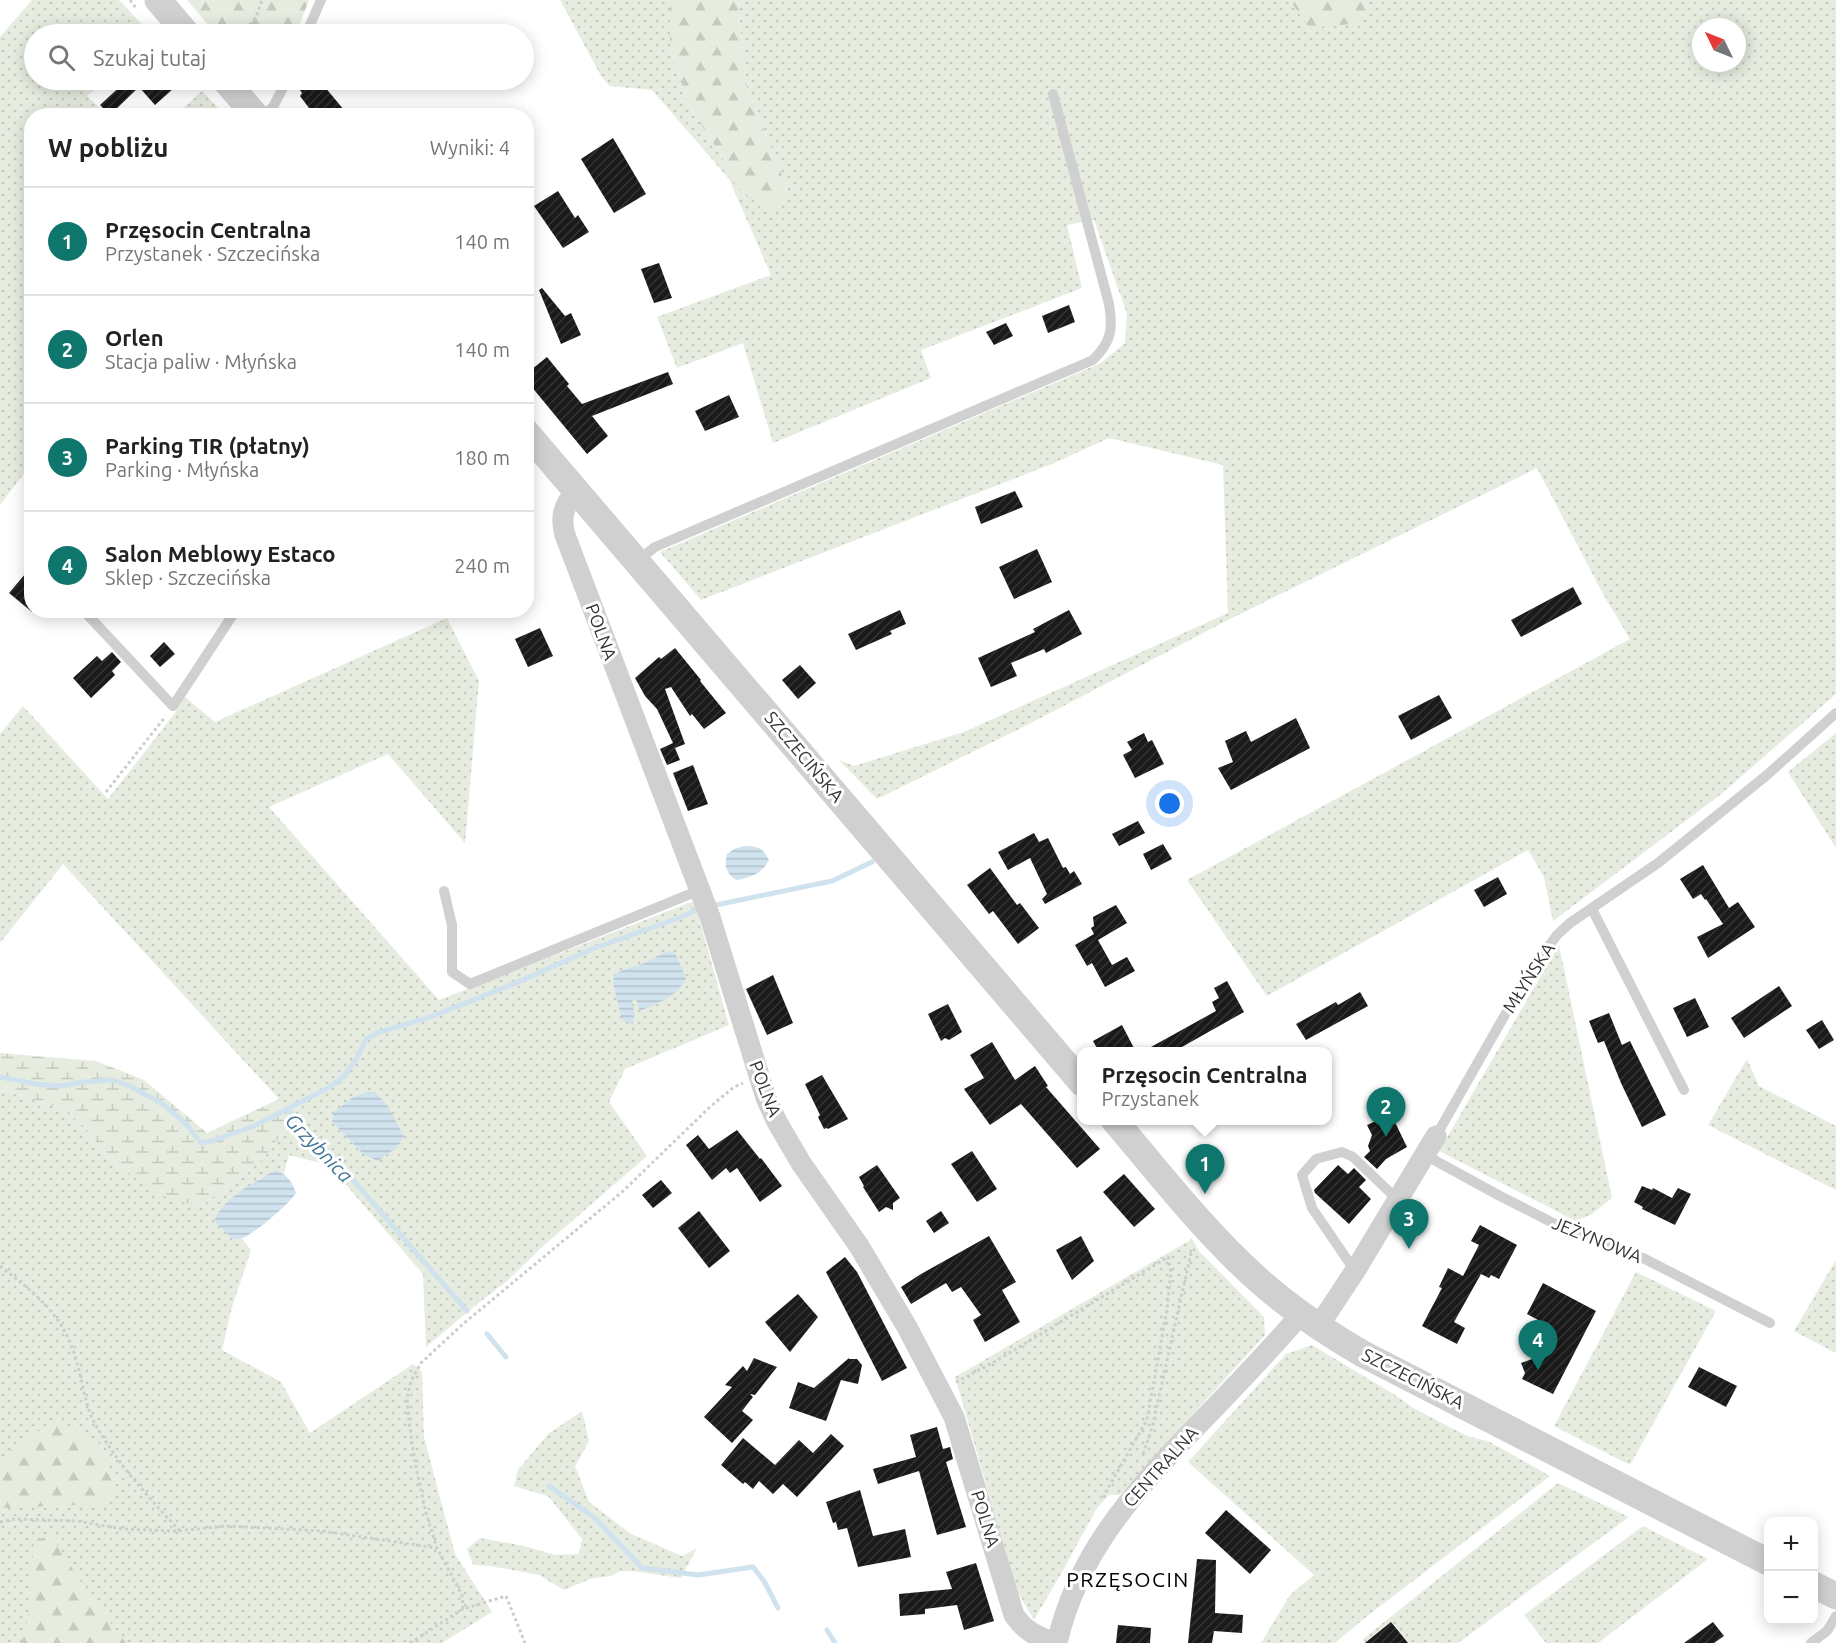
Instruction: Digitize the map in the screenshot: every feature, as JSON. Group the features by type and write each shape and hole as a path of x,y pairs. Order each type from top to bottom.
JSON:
{"street":[{"path":"158,0 178,24"},
{"path":"234,90 249,108"},
{"name":"SZCZECIŃSKA","path":"534,441 1077,1077"},
{"name":"POLNA","path":"577,491 564,511 562,521 564,535 700,890 758,1077 777,1122 801,1163 859,1246 907,1327 954,1417 1014,1615 1022,1627 1036,1636 1056,1643"},
{"name":"SZCZECIŃSKA","path":"1118,1125 1218,1241 1260,1282 1310,1320 1363,1354 1764,1560"},
{"name":"MŁYŃSKA","path":"1310,1320 1355,1271 1436,1136"},
{"name":"CENTRALNA","path":"1056,1643 1075,1588 1106,1532 1141,1486 1269,1350 1310,1320"},
{"path":"1818,1587 1836,1596"}],"lane":[{"path":"310,24 321,0"},
{"path":"272,108 283,90"},
{"path":"637,561 655,547 1093,360 1104,349 1112,324 1109,304 1053,94"},
{"path":"90,618 173,706 232,618"},
{"name":"MŁYŃSKA","path":"1436,1136 1527,976 1557,935 1570,923 1658,863 1767,775 1836,713"},
{"path":"444,891 452,925 452,972 470,984 700,890"},
{"path":"1592,909 1684,1090"},
{"path":"1355,1271 1312,1209 1302,1175 1316,1159 1342,1152 1353,1157 1398,1201"},
{"name":"JEŻYNOWA","path":"1425,1155 1557,1225 1646,1259 1770,1323"},
{"path":"1811,1643 1827,1631 1836,1616"}],"path":[{"path":"250,24 256,17 262,0"},
{"path":"106,792 173,706"},
{"path":"463,1609 462,1595 437,1548 424,1503 409,1422 407,1398 411,1381 421,1363 464,1324 622,1192 711,1106 734,1087 758,1077"},
{"path":"1141,1486 1133,1480 1152,1428 1191,1253"},
{"path":"941,1390 996,1361 1168,1257 1172,1272 1147,1420 1104,1495 1113,1522"},
{"path":"0,1266 42,1300 54,1314 64,1329 74,1353 91,1415 105,1441 133,1478 180,1531"},
{"path":"0,1522 16,1519 77,1521 123,1529 180,1531 227,1526 322,1531 437,1548"},
{"path":"410,1643 463,1609 506,1596 525,1643"}],"green space":[{"path":"32,0 119,0 142,24 24,24 24,90 94,90 87,96 100,108 24,108 24,473 0,505 0,37"},
{"path":"187,0 309,0 300,24 207,24"},
{"path":"560,0 670,0 670,49 688,103 726,164 729,179 652,90 610,86 601,76"},
{"path":"670,0 739,0 747,89 788,190 769,214 729,179 726,164 688,103 670,49"},
{"path":"739,0 1290,0 1370,11 1364,0 1836,0 1836,694 1720,795 1553,921 1544,877 1528,850 1267,996 1187,880 1630,639 1603,594 1537,468 1230,619 1029,724 877,799 839,760 854,766 964,732 1228,613 1223,465 1109,438 1052,464 701,600 660,552 1101,363 1125,343 1127,314 1094,220 1067,225 1082,288 921,350 931,378 773,443 743,343 677,368 657,317 771,275 729,179 788,190 747,89"},
{"path":"1290,0 1364,0 1370,11 1351,24 1309,28"},
{"path":"202,91 218,108 184,108"},
{"path":"447,618 479,681 465,843 388,754 269,807 439,1000 694,901 729,1025 625,1069 609,1102 647,1156 541,1248 507,1281 426,1347 423,1274 329,1165 289,1155 284,1173 276,1170 258,1179 218,1211 233,1239 242,1239 251,1250 232,1307 222,1350 281,1382 310,1433 413,1364 422,1372 424,1437 455,1554 492,1612 442,1643 0,1643 0,1089 68,1111 118,1166 203,1204 261,1161 289,1125 279,1099 63,864 0,943 0,734 23,706 108,799 185,697 215,722","holes":["333,1113 363,1154 332,1122"]},
{"path":"1836,733 1836,848 1788,772"},
{"path":"1559,945 1612,1198 1592,1214 1576,1221 1439,1151"},
{"path":"0,1053 96,1061 144,1080 207,1133 279,1099 289,1125 261,1161 203,1204 169,1199 118,1166 68,1111 0,1089"},
{"path":"1747,1059 1759,1086 1836,1126 1836,1190 1708,1125"},
{"path":"1192,1239 1199,1251 1264,1317 1265,1335 1120,1495 1109,1495 1097,1508 1034,1620 1017,1591 955,1377"},
{"path":"1836,1260 1836,1353 1794,1331"},
{"path":"1636,1272 1716,1311 1630,1465 1554,1426"},
{"path":"1312,1345 1415,1409 1467,1436 1490,1442 1550,1476 1335,1643 1261,1643 1290,1595 1314,1575 1188,1462 1286,1354"},
{"path":"582,1411 589,1441 575,1466 589,1502 631,1534 682,1556 697,1548 681,1578 620,1571 611,1576 590,1579 564,1590 539,1575 473,1565 467,1549 480,1538 524,1546 555,1555 579,1554 582,1539 548,1496 514,1486 518,1470 548,1434"},
{"path":"56,1420 98,1442 118,1490 100,1504 0,1508 0,1460 14,1447"},
{"path":"1558,1483 1629,1517 1458,1643 1365,1643 1363,1639"},
{"path":"1643,1526 1708,1559 1598,1643 1546,1643 1524,1615"},
{"path":"51,1535 86,1590 126,1643 21,1643 28,1618 34,1541"}],"water":[{"path":"744,846 760,848 769,860 756,874 736,880 727,869 727,854"},
{"path":"668,951 675,953 686,978 682,985 666,999 640,1011 636,999 632,1001 633,1024 622,1020 613,983 614,976 618,972 645,963"},
{"path":"367,1092 375,1092 387,1105 404,1136 396,1148 378,1161 363,1154 332,1122 333,1113 352,1098"},
{"path":"276,1170 289,1179 296,1193 256,1230 243,1238 233,1239 215,1222 217,1215 230,1199"}],"building":[{"path":"116,90 136,90 117,108 103,108 100,105"},
{"path":"142,90 172,90 155,105"},
{"path":"300,90 327,90 342,108 309,108 300,96 302,93"},
{"path":"613,138 646,194 614,213 581,159"},
{"path":"558,191 575,218 578,215 589,232 563,248 534,206"},
{"path":"659,263 672,298 654,303 641,269"},
{"path":"542,288 565,316 571,313 581,335 561,344 539,290"},
{"path":"1069,305 1075,322 1048,333 1042,316"},
{"path":"1006,323 1013,336 994,345 986,332"},
{"path":"547,357 582,404 668,372 673,384 592,416 608,436 587,454 534,390 534,368"},
{"path":"729,395 739,417 705,431 695,411"},
{"path":"1015,491 1023,507 981,524 975,507"},
{"path":"1037,549 1052,582 1014,599 999,567"},
{"path":"24,575 24,605 9,593"},
{"path":"1573,587 1582,604 1521,637 1511,620"},
{"path":"900,610 906,624 890,631 892,634 856,650 848,634"},
{"path":"1069,610 1082,634 1046,653 1044,649 1011,663 1017,676 991,687 978,658 1035,632 1033,629"},
{"path":"540,628 553,656 528,667 515,639"},
{"path":"164,642 175,654 160,667 150,656"},
{"path":"675,648 726,713 704,729 692,714 690,716 671,687 665,689 685,744 675,748 680,760 667,765 660,749 673,743 657,709 645,696 635,678 659,657 661,659"},
{"path":"112,652 121,662 112,671 115,675 91,698 73,678 97,656 102,661"},
{"path":"800,665 816,683 798,699 782,680"},
{"path":"1439,695 1452,718 1411,740 1398,716"},
{"path":"1296,718 1310,748 1231,790 1218,768 1233,762 1225,741 1246,731 1251,742"},
{"path":"1144,733 1148,742 1152,740 1164,764 1135,778 1123,755 1132,750 1127,742"},
{"path":"693,765 708,804 688,811 673,773"},
{"path":"1138,821 1145,833 1119,846 1112,834"},
{"path":"1034,833 1039,842 1048,838 1063,868 1066,867 1070,874 1074,871 1082,884 1045,904 1042,899 1047,894 1030,858 1008,870 998,852"},
{"path":"1163,844 1172,859 1151,870 1143,854"},
{"path":"1703,865 1729,908 1738,902 1755,927 1708,958 1697,937 1723,924 1706,899 1701,894 1693,899 1680,879"},
{"path":"990,868 1017,905 1020,903 1039,928 1018,944 993,911 989,914 967,885"},
{"path":"1498,877 1507,894 1484,907 1474,890"},
{"path":"1116,905 1127,923 1098,940 1112,965 1127,957 1135,971 1105,987 1092,963 1087,966 1075,945 1094,934 1091,928 1094,926 1093,917"},
{"path":"773,975 793,1023 767,1035 746,989"},
{"path":"1227,981 1244,1012 1182,1047 1151,1047 1216,1011 1212,1002 1219,998 1214,988"},
{"path":"1779,986 1792,1006 1744,1038 1731,1018"},
{"path":"1360,992 1368,1006 1306,1040 1296,1024"},
{"path":"1695,998 1709,1027 1687,1037 1673,1008"},
{"path":"948,1004 962,1032 949,1040 945,1038 941,1041 928,1014"},
{"path":"1609,1013 1622,1045 1630,1041 1666,1115 1642,1127 1604,1041 1598,1043 1589,1021"},
{"path":"1822,1020 1834,1040 1819,1049 1806,1030"},
{"path":"1122,1025 1133,1047 1096,1047 1093,1041"},
{"path":"992,1042 1015,1080 1035,1066 1048,1086 1046,1087 1100,1149 1077,1168 1021,1104 990,1125 964,1089 984,1078 970,1055"},
{"path":"822,1075 848,1119 828,1129 824,1129 805,1084"},
{"path":"1391,1114 1407,1147 1386,1159 1377,1169 1364,1157 1370,1151 1368,1146 1372,1135 1367,1125"},
{"path":"737,1130 782,1186 760,1202 737,1168 730,1173 726,1168 712,1180 686,1145 698,1135 709,1149"},
{"path":"972,1151 997,1189 977,1202 951,1164"},
{"path":"877,1165 900,1198 893,1203 893,1210 886,1207 879,1212 859,1177"},
{"path":"1338,1165 1348,1174 1354,1168 1366,1180 1359,1187 1371,1199 1349,1224 1314,1190"},
{"path":"1124,1174 1155,1209 1134,1227 1103,1192"},
{"path":"661,1180 672,1193 653,1208 642,1195"},
{"path":"1642,1186 1652,1190 1653,1188 1672,1198 1678,1188 1691,1194 1675,1225 1642,1209 1643,1207 1634,1202"},
{"path":"699,1211 730,1251 709,1268 678,1228"},
{"path":"941,1211 949,1223 934,1233 926,1221"},
{"path":"1480,1225 1517,1245 1499,1279 1481,1274 1454,1322 1465,1328 1457,1344 1422,1326 1442,1288 1439,1287 1448,1268 1463,1276 1479,1245 1471,1241"},
{"path":"989,1236 1016,1282 1002,1290 1020,1322 985,1342 973,1320 981,1315 961,1287 952,1292 946,1283 911,1304 901,1287"},
{"path":"1081,1236 1094,1261 1072,1280 1056,1250"},
{"path":"845,1257 857,1272 907,1368 882,1381 826,1272"},
{"path":"1543,1283 1596,1311 1553,1394 1522,1379 1525,1373 1521,1363 1532,1359 1549,1326 1527,1314"},
{"path":"798,1294 818,1317 790,1352 765,1322"},
{"path":"754,1358 777,1367 755,1395 750,1394 753,1397 742,1411 753,1420 732,1443 704,1417 732,1387 725,1385 743,1366 747,1371"},
{"path":"849,1358 857,1359 862,1365 858,1384 841,1380 826,1421 789,1408 798,1382 814,1388"},
{"path":"1699,1367 1737,1386 1726,1407 1688,1387"},
{"path":"937,1427 943,1449 950,1447 953,1459 946,1462 966,1527 937,1535 919,1471 878,1484 873,1469 916,1457 910,1435"},
{"path":"831,1434 844,1446 797,1497 783,1484 773,1494 759,1481 753,1489 745,1482 743,1484 721,1465 743,1438 775,1465 799,1440 813,1453"},
{"path":"860,1490 873,1536 905,1529 911,1557 858,1567 847,1528 838,1530 836,1522 833,1523 826,1502"},
{"path":"1226,1510 1271,1550 1250,1574 1205,1533"},
{"path":"1197,1559 1216,1560 1215,1613 1243,1615 1242,1633 1214,1631 1212,1643 1188,1643"},
{"path":"976,1563 994,1621 964,1630 957,1605 925,1609 925,1614 900,1616 899,1594 952,1589 946,1572"},
{"path":"1391,1622 1408,1643 1365,1643"},
{"path":"1713,1622 1724,1636 1714,1643 1684,1643"},
{"path":"1118,1625 1151,1628 1150,1643 1116,1643"}],"waterway":[{"path":"716,905 832,881 872,862"},
{"path":"0,1077 60,1086 112,1080 130,1086 164,1105 186,1124 201,1143 215,1140 254,1126 330,1087 344,1076 357,1058 366,1039 377,1033 430,1017 590,950 698,909"},
{"name":"Grzybnica","path":"287,1109 331,1155 467,1311"},
{"name":"Grzybnica","path":"487,1334 506,1357"},
{"name":"Grzybnica","path":"549,1486 595,1518 642,1568 698,1575 753,1567 764,1581 778,1608"},
{"name":"Grzybnica","path":"827,1630 835,1643"}],"place":[{"name":"Orlen","path":"1386,1137"},
{"name":"Przęsocin Centralna","path":"1205,1194"},
{"name":"Parking TIR (płatny)","path":"1409,1249"},
{"name":"Salon Meblowy Estaco","path":"1538,1370"}],"district":[{"name":"PRZĘSOCIN","path":"1128,1580"}]}
